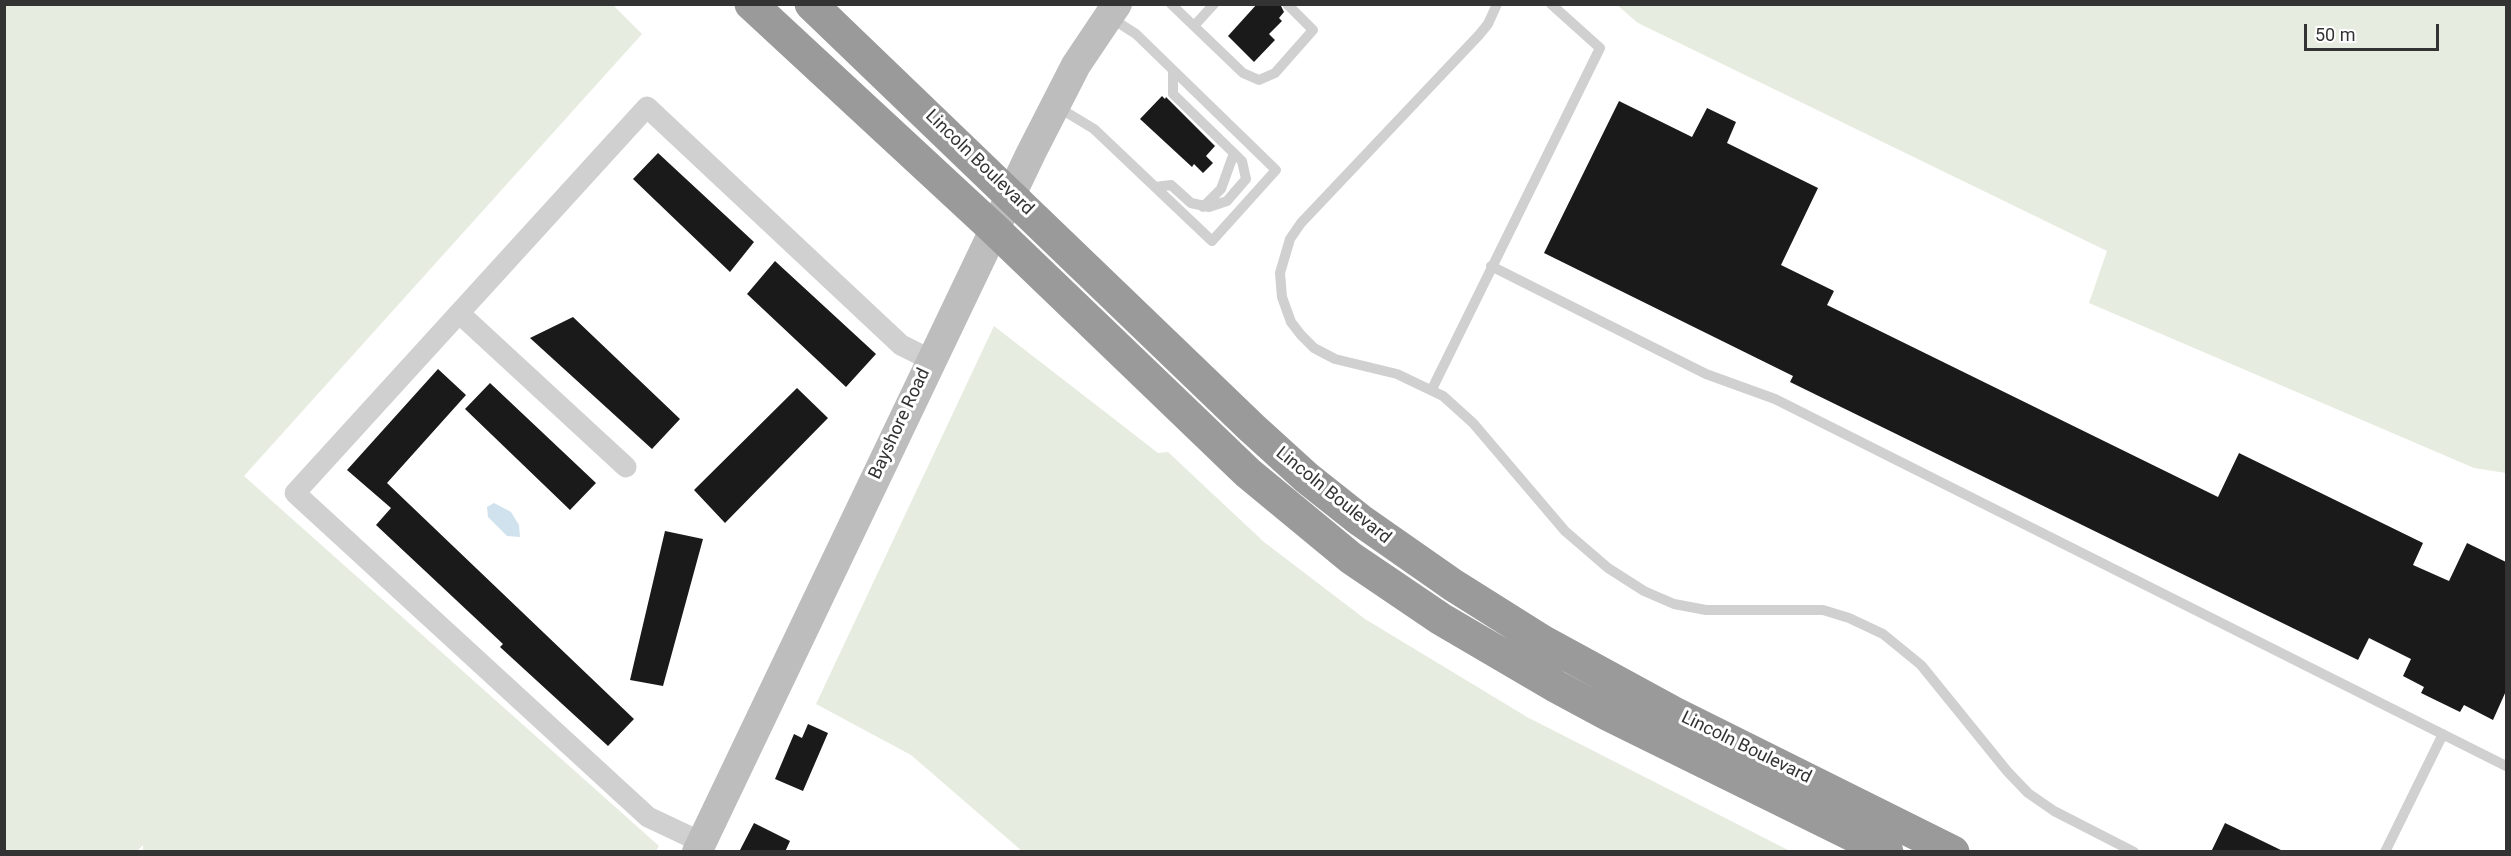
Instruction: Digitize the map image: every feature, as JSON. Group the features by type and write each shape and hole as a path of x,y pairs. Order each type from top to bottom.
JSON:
{"highway":[{"name":"Lincoln Boulevard","path":"751,4 994,229 1248,473 1293,512 1394,588 1488,648 1609,715 1887,852"},
{"name":"Lincoln Boulevard","path":"811,4 1291,464 1402,552 1497,614 1577,661 1674,713 1953,852"}],"street":[{"name":"Bayshore Road","path":"699,847 1011,194 1076,65 1111,9"},
{"path":"699,847 648,817 295,493 647,107 901,345 931,360"},
{"path":"459,313 626,466"}],"lane":[{"path":"1171,4 1243,73 1251,78 1263,80 1275,73 1313,30 1287,4"},
{"path":"1194,26 1214,4"},
{"path":"1497,4 1488,24 1479,35 1301,223 1286,249 1280,273 1286,310 1301,335 1314,348 1335,359 1396,374 1432,389 1453,403 1473,423 1565,531 1624,580 1659,599 1689,608 1724,611 1823,610 1849,618 1883,634 1921,665 2007,771 2028,793 2054,811 2133,852"},
{"path":"1432,389 1600,48 1551,4"},
{"path":"1056,106 1094,129 1212,241 1275,170 1111,9"},
{"path":"1155,187 1171,185 1191,203 1203,207 1222,204 1243,184 1245,167 1234,153 1173,94 1173,70"},
{"path":"1203,207 1221,189 1234,153"},
{"path":"1491,266 1707,374 1775,399 2506,766"},
{"path":"2385,852 2443,734"}],"shaded area":[{"path":"5,4 612,4 642,34 244,476 659,846 656,851 143,852 143,845 137,851 5,851"},
{"path":"1617,5 2506,5 2506,473 2474,468 2089,303 2107,251 1638,23"},
{"path":"994,326 1158,453 1168,452 1264,542 1365,619 1527,717 1790,851 1022,851 911,755 816,704"}],"water":[{"path":"494,503 511,512 519,525 520,537 507,536 488,517 487,507"}],"building":[{"path":"1257,4 1280,4 1284,12 1279,18 1282,21 1269,34 1275,40 1254,62 1228,36"},
{"path":"1162,96 1165,99 1166,97 1215,146 1206,156 1213,163 1203,173 1194,164 1192,167 1140,119"},
{"path":"1619,101 1692,137 1707,108 1736,122 1727,143 1818,188 1781,265 1834,291 1827,305 2218,497 2239,453 2423,543 2413,565 2449,581 2467,543 2506,562 2506,691 2493,720 2464,705 2460,712 2421,693 2424,687 2403,676 2411,659 2369,638 2358,660 1790,382 1793,376 1544,253"},
{"path":"658,153 754,242 730,272 633,179"},
{"path":"775,261 876,354 846,387 747,294"},
{"path":"573,317 680,419 652,449 530,338"},
{"path":"438,369 466,395 387,483 634,719 608,746 500,647 503,644 376,525 391,508 347,470"},
{"path":"490,383 596,483 570,510 465,409"},
{"path":"797,388 828,418 725,523 694,490"},
{"path":"665,531 703,539 663,686 630,680"},
{"path":"808,724 828,733 803,791 775,779 794,734 802,738"},
{"path":"754,823 790,841 785,852 739,852"},
{"path":"2225,823 2285,852 2211,852"}]}
